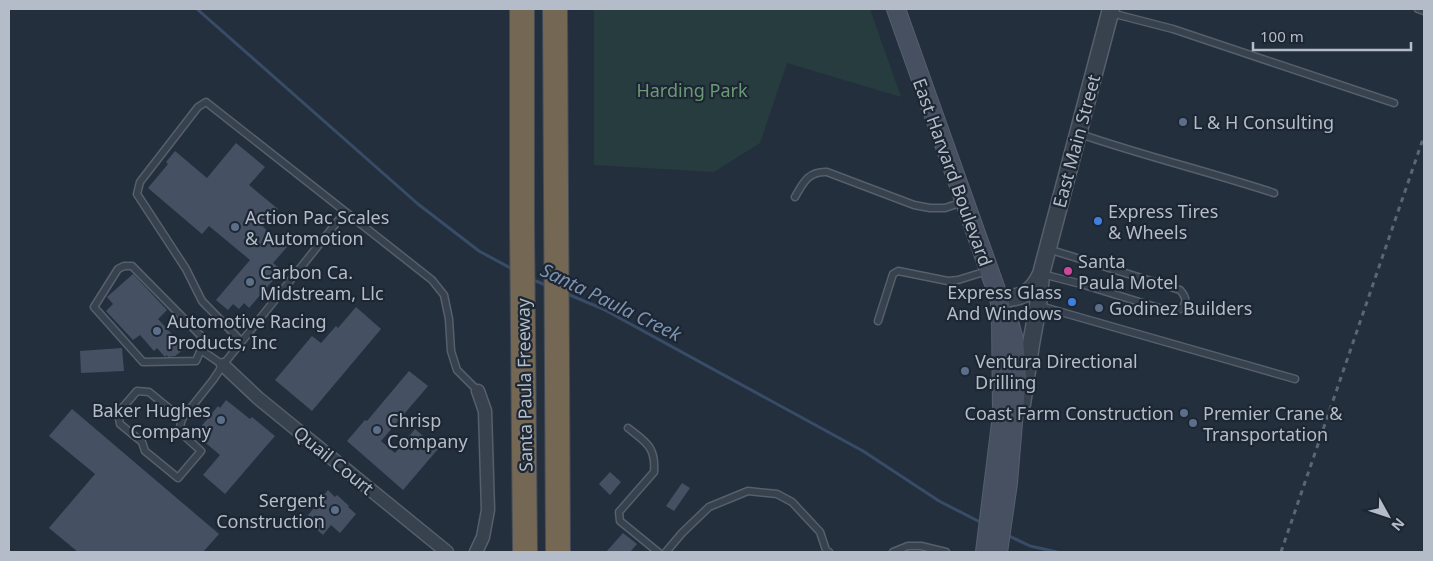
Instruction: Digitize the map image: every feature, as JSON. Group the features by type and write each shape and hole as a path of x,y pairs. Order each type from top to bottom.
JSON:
{"highway":[{"name":"Santa Paula Freeway","path":"522,9 525,552"},
{"name":"Santa Paula Freeway","path":"555,9 558,552"}],"main road":[{"name":"East Harvard Boulevard","path":"896,9 988,270 1010,325 1017,365 1016,395 1001,482"},
{"path":"985,552 1001,482"},
{"path":"998,552 1001,482"}],"street":[{"name":"East Main Street","path":"1001,482 1024,395 1041,274 1111,11"},
{"name":"East Main Street","path":"1000,303 1022,295 1034,286 1041,274"},
{"name":"Quail Court","path":"223,365 258,398 447,552"},
{"path":"476,552 483,537 488,510 485,411 478,391"}],"lane":[{"path":"1418,9 1424,11"},
{"path":"1111,11 1394,103"},
{"path":"241,341 202,301 186,269 137,194 140,182 198,107 206,102 432,280 444,295 450,318 451,351 457,370 478,391"},
{"path":"1079,133 1136,153 1220,175 1274,193"},
{"path":"795,197 809,176 819,172 827,172 914,205 945,208 964,202"},
{"path":"182,419 149,392 137,392 118,414 120,424 142,442 145,450 178,478 201,451 179,431 182,419 241,341 345,212"},
{"path":"1041,274 1081,284 1172,312 1184,306 1186,300 1180,290 1047,249"},
{"path":"124,266 132,266 155,288 205,340 201,350 196,360 143,362 94,307 118,269 124,266"},
{"path":"878,321 894,274 898,271 948,281 958,280 988,270"},
{"path":"1038,306 1295,379"},
{"path":"201,350 223,365"},
{"path":"628,428 648,443 652,450 655,464 654,472 619,512 620,521 658,552"},
{"path":"666,552 682,533 709,507 748,490 777,494 792,502 820,532 826,550 829,552"},
{"path":"893,552 908,546 922,546 946,552"}],"green space":[{"name":"Harding Park","path":"594,9 870,9 901,97 787,63 760,143 714,172 594,165"}],"building":[{"path":"236,143 265,167 249,185 278,209 263,227 287,247 273,263 282,270 249,308 244,303 239,309 233,304 228,310 216,300 250,260 209,226 202,234 148,188 168,164 166,162 175,151 207,178"},
{"path":"133,274 167,310 158,319 180,343 178,345 183,350 175,356 168,357 167,355 165,357 157,348 154,351 140,335 133,340 106,311 113,304 107,297"},
{"path":"356,307 381,329 312,411 275,380 312,336 321,343 336,326 338,328"},
{"path":"122,348 124,371 81,373 80,351"},
{"path":"409,371 428,386 381,441 395,453 415,429 438,449 403,490 347,441 365,420 367,421"},
{"path":"226,400 250,419 252,417 275,436 225,494 203,475 220,455 195,434 218,406 220,408"},
{"path":"72,409 219,534 203,552 78,552 49,528 95,474 49,436"},
{"path":"610,472 621,482 610,495 599,484"},
{"path":"682,483 690,488 674,511 666,506"},
{"path":"328,490 335,497 337,495 356,514 340,533 331,525 323,535 305,519"},
{"path":"623,533 637,544 630,552 606,552"}],"waterway":[{"name":"Santa Paula Creek","path":"197,9 418,204 479,251 514,270"},
{"name":"Santa Paula Creek","path":"531,279 548,286"},
{"name":"Santa Paula Creek","path":"565,293 603,309 863,451 939,501 982,523"},
{"name":"Santa Paula Creek","path":"1005,534 1030,546 1057,552"}],"railway":[{"path":"1281,552 1424,136"}],"place":[{"name":"L & H Consulting","path":"1183,122"},
{"name":"Express Tires & Wheels","path":"1098,221"},
{"name":"Action Pac Scales & Automotion","path":"235,227"},
{"name":"Santa Paula Motel","path":"1068,271"},
{"name":"Carbon Ca. Midstream, Llc","path":"250,282"},
{"name":"Express Glass And Windows","path":"1072,302"},
{"name":"Godinez Builders","path":"1099,308"},
{"name":"Automotive Racing Products, Inc","path":"157,331"},
{"name":"Ventura Directional Drilling","path":"965,371"},
{"name":"Coast Farm Construction","path":"1184,413"},
{"name":"Baker Hughes Company","path":"221,420"},
{"name":"Premier Crane & Transportation","path":"1193,423"},
{"name":"Chrisp Company","path":"377,430"},
{"name":"Sergent Construction","path":"335,510"}]}
